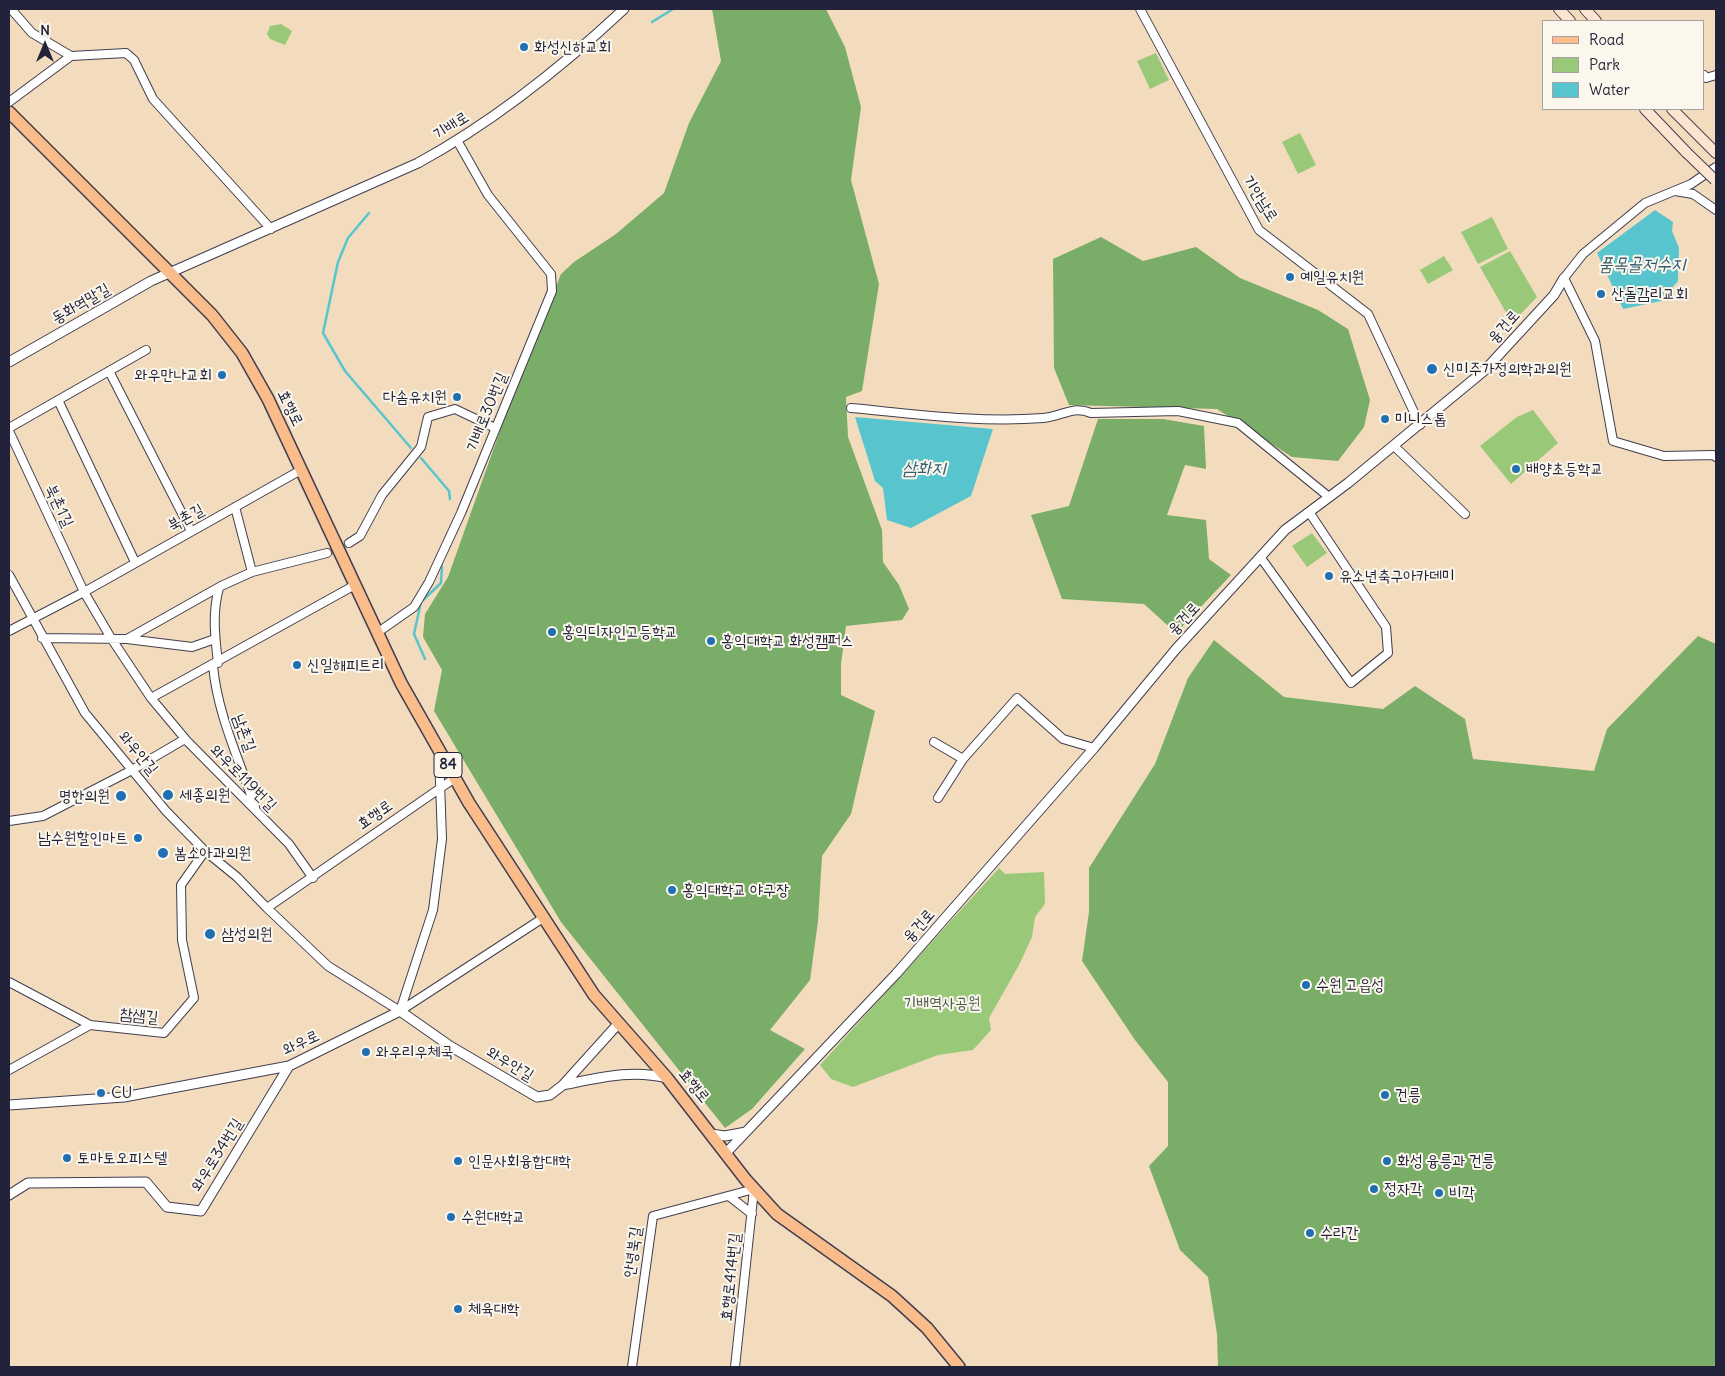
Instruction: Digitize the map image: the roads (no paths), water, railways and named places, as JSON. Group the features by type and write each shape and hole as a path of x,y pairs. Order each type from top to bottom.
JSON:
{"main road":[{"path":"1559,9 1569,20"},
{"path":"1585,9 1595,20"},
{"path":"1646,110 1716,180"},
{"path":"1673,110 1716,153"},
{"name":"효행로","path":"9,112 212,315 242,353 268,399 401,683 455,778 542,918 594,995 667,1078 754,1189 777,1214 892,1296 927,1328 959,1367"}],"street":[{"path":"11,9 32,33 72,56"},
{"name":"기배로","path":"169,272 418,163 458,142 547,75 596,35 624,9"},
{"name":"기안남로","path":"1140,9 1259,230 1368,314 1420,425"},
{"path":"9,102 72,56 126,53 134,60 154,99 270,229"},
{"name":"기배로30번길","path":"377,633 414,607 429,582 461,513 552,291 552,274 488,195 458,142"},
{"name":"융건로","path":"726,1153 896,974 1094,748 1176,649 1285,530 1329,498 1394,446 1485,370 1554,295 1564,278 1583,254 1645,203 1690,184 1716,168"},
{"path":"1674,190 1693,194 1716,210"},
{"name":"동화역말길","path":"9,362 169,272"},
{"path":"1564,278 1595,341 1613,441 1664,456 1713,455 1716,457"},
{"path":"9,430 146,350"},
{"path":"109,371 191,531"},
{"path":"58,400 135,562"},
{"path":"851,408 992,421 1046,418 1079,408 1091,413 1178,410 1238,422 1329,498"},
{"path":"349,543 360,536 382,495 421,447 428,417 455,409 495,428"},
{"name":"북촌1길","path":"9,430 84,592"},
{"path":"1394,446 1465,514"},
{"name":"북촌길","path":"9,631 84,592 301,470"},
{"path":"235,507 252,572"},
{"path":"1260,558 1351,683 1388,653 1386,628 1309,512"},
{"path":"127,639 252,572 327,553"},
{"name":"와우안길","path":"9,574 42,638 85,713 166,811 205,851 237,876 267,908 328,966 400,1011 450,1046 537,1097 550,1095 562,1085 618,1024"},
{"path":"151,698 216,664 355,585"},
{"name":"남촌길","path":"219,588 214,605 215,686 221,710 256,809"},
{"name":"와우로119번길","path":"84,592 110,638 151,698 185,738 288,844 313,878"},
{"path":"42,638 127,639 192,647 215,639"},
{"path":"938,798 962,759 1017,698 1063,739 1094,748"},
{"path":"9,821 43,816 132,770 185,738"},
{"path":"934,742 962,759"},
{"path":"400,1011 433,910 442,839 439,749"},
{"name":"효행로","path":"313,878 455,778"},
{"name":"참샘길","path":"9,982 90,1025 164,1033 194,998 182,940 181,885 205,851"},
{"path":"267,908 313,878"},
{"name":"와우로","path":"9,1105 124,1098 290,1066 400,1011 542,918"},
{"path":"9,1070 90,1025"},
{"name":"와우로34번길","path":"9,1195 28,1183 146,1182 167,1207 200,1211 290,1066"},
{"path":"562,1085 610,1076 645,1073 667,1078"},
{"path":"711,1134 725,1136 746,1132"},
{"name":"안녕북길","path":"632,1367 653,1216 754,1189"},
{"name":"효행로414번길","path":"735,1367 754,1189"},
{"path":"729,1196 752,1214"}],"water":[{"name":"품목골저수지","path":"1655,210 1673,222 1672,231 1679,248 1678,281 1661,301 1623,309 1597,253"},
{"name":"삼화지","path":"855,417 993,429 971,496 911,528 887,520 883,488 875,481"}],"waterway":[{"path":"652,22 673,9"},
{"path":"369,213 348,238 338,262 323,333 345,371 411,448"},
{"path":"421,458 449,491 450,499"},
{"path":"425,659 414,634 421,602 441,583 442,566"}],"tunnel":[{"path":"327,553 349,543"}],"place":[{"name":"화성신하교회","path":"524,47"},
{"name":"예일유치원","path":"1290,277"},
{"name":"산돌감리교회","path":"1601,294"},
{"name":"신미주가정의학과의원","path":"1432,369"},
{"name":"와우만나교회","path":"222,375"},
{"name":"다솜유치원","path":"457,397"},
{"name":"미니스톱","path":"1385,419"},
{"name":"배양초등학교","path":"1516,469"},
{"name":"유소년축구아카데미","path":"1329,576"},
{"name":"홍익디자인고등학교","path":"552,632"},
{"name":"홍익대학교 화성캠퍼스","path":"711,641"},
{"name":"신일해피트리","path":"297,665"},
{"name":"세종의원","path":"168,795"},
{"name":"명한의원","path":"121,796"},
{"name":"남수원할인마트","path":"138,838"},
{"name":"봄소아과의원","path":"163,853"},
{"name":"홍익대학교 야구장","path":"672,890"},
{"name":"삼성의원","path":"210,934"},
{"name":"수원 고읍성","path":"1306,985"},
{"name":"와우리우체국","path":"366,1052"},
{"name":"CU","path":"101,1093"},
{"name":"건릉","path":"1385,1095"},
{"name":"토마토오피스텔","path":"67,1158"},
{"name":"인문사회융합대학","path":"458,1161"},
{"name":"화성 융릉과 건릉","path":"1387,1161"},
{"name":"정자각","path":"1374,1189"},
{"name":"비각","path":"1439,1193"},
{"name":"수원대학교","path":"451,1217"},
{"name":"수라간","path":"1310,1233"},
{"name":"체육대학","path":"458,1309"}],"park label":[{"name":"기배역사공원","path":"942,1003"}]}
